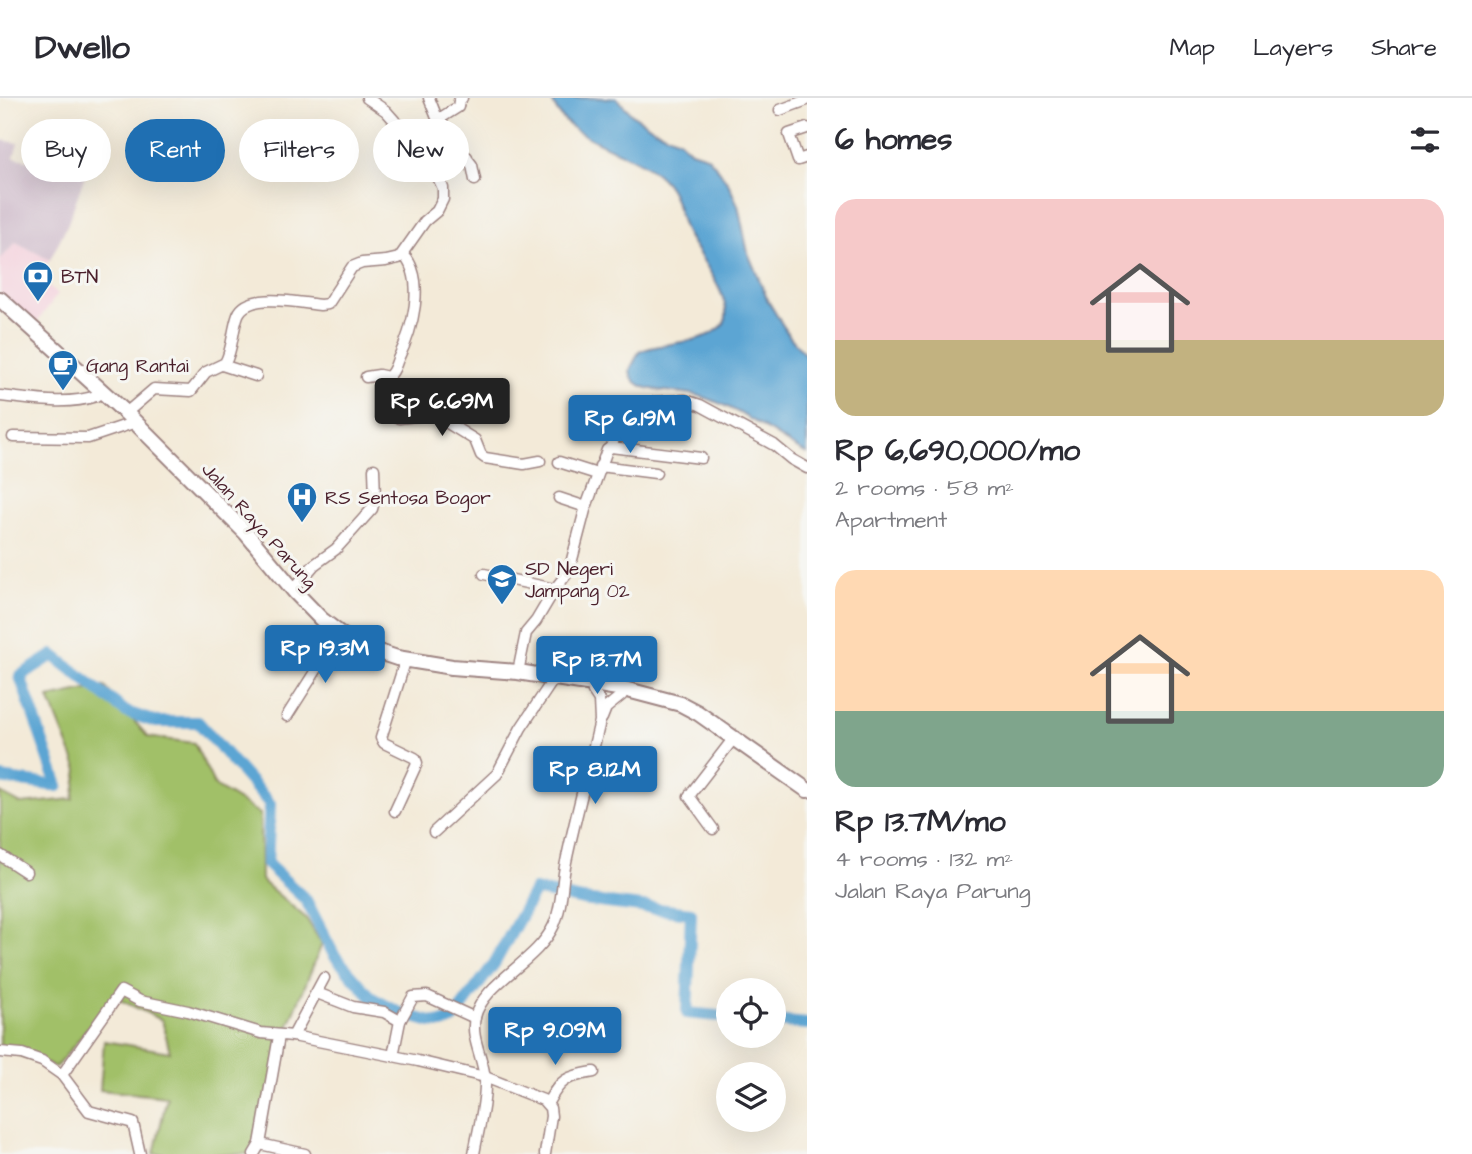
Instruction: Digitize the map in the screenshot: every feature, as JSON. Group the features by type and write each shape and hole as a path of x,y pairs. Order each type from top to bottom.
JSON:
{"highway":[{"name":"Jalan Raya Parung","path":"0,299 238,524 317,623 337,637 372,656 404,665 551,683 677,708 807,797"},
{"name":"Jalan Raya Parung","path":"0,310 96,396 128,418"},
{"name":"Jalan Raya Parung","path":"261,556 321,619 343,636 373,650 422,663 518,672 624,689 681,704 698,713 807,790"}],"street":[{"path":"368,98 393,119"},
{"path":"429,98 439,119"},
{"path":"440,119 458,107 462,98"},
{"path":"780,110 800,100"},
{"path":"807,128 789,134 797,160 807,157"},
{"path":"469,160 475,180"},
{"path":"13,438 88,438 128,418 154,389 191,391 206,372 222,365 228,359 238,313 245,305 263,300 328,304 352,267 362,262 394,260 403,254 425,221 437,211 443,199 441,182"},
{"path":"403,254 412,270 415,285 411,330 395,369 387,377 385,400 399,418 433,414 475,440 485,458 524,464 540,461"},
{"path":"222,365 256,376"},
{"path":"366,377 380,374 387,377"},
{"path":"0,397 49,401 86,400 96,396"},
{"path":"518,672 526,633 569,571 599,470 621,419 628,413 654,402 685,400 774,445 807,468"},
{"path":"611,447 701,458"},
{"path":"559,462 599,470 656,473"},
{"path":"293,590 314,565 336,549 372,509 375,498 374,469"},
{"path":"559,498 586,507"},
{"path":"484,574 555,589"},
{"path":"287,716 337,637"},
{"path":"395,811 417,763 415,758 384,743 381,738 404,665"},
{"path":"433,832 497,774 521,729 551,683"},
{"path":"593,691 598,700 600,721"},
{"path":"470,1015 547,939 561,906 566,863 600,721 606,708 622,695"},
{"path":"713,829 689,795 730,743"},
{"path":"0,855 26,872"},
{"path":"293,1036 324,978"},
{"path":"62,1075 121,991 159,1007 188,1012 261,1033 293,1036 485,1077 547,1104 551,1116 545,1154"},
{"path":"317,993 354,1007 384,1013 401,1021"},
{"path":"393,1056 405,1008 413,997 419,995 470,1015"},
{"path":"470,1015 485,1077 484,1103 474,1154"},
{"path":"254,1154 260,1144 279,1036"},
{"path":"0,1052 38,1059 62,1075 89,1111 133,1123 140,1154"},
{"path":"547,1104 565,1078 594,1072"},
{"path":"260,1144 305,1154"}],"shaded area":[{"path":"0,140 18,143 14,157 21,159 21,182 83,182 68,223 50,260 16,242 0,260"},
{"path":"16,242 50,260 37,276 58,294 34,326 0,293 0,260"}],"green space":[{"path":"104,686 148,737 194,743 215,786 260,814 261,880 306,918 322,944 282,1042 256,1147 251,1154 154,1154 167,1097 100,1090 104,1041 170,1052 162,1020 114,997 56,1067 0,1049 0,793 21,804 73,799 78,770 49,698"}],"water":[{"path":"552,98 616,98 633,115 656,130 679,140 691,151 707,156 728,183 738,205 748,253 768,301 790,337 807,357 807,454 726,406 696,395 646,388 633,378 630,370 639,352 712,333 721,327 726,318 726,307 714,279 685,231 674,196 665,182 637,161 578,132 557,111"}],"waterway":[{"path":"0,778 58,786 20,676 53,655 126,712 156,722 198,722 270,804 267,864 306,900 334,955 372,998 400,1013 431,1022 442,1023 453,1019 494,964 535,890 583,900 691,913 687,1013 716,1016"},
{"path":"786,1022 807,1024"}],"place":[{"name":"BTN","path":"38,303"},
{"name":"Gang Rantai","path":"63,392"},
{"name":"RS Sentosa Bogor","path":"302,524"},
{"name":"SD Negeri Jampang 02","path":"502,606"}]}
